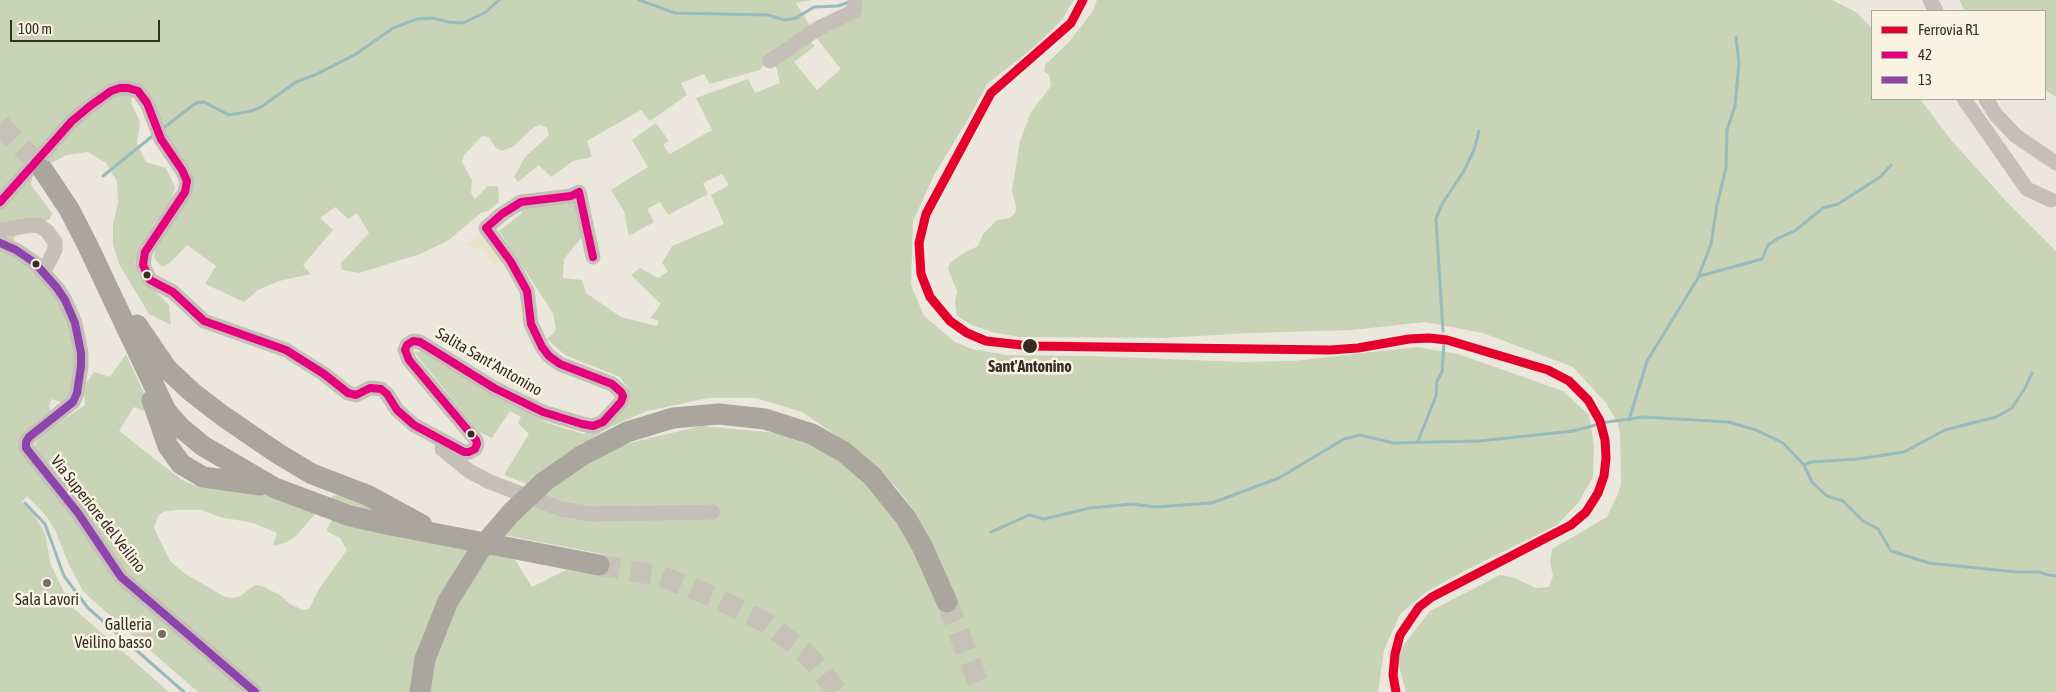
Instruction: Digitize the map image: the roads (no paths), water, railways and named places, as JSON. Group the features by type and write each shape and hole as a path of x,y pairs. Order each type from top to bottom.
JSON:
{"highway":[{"path":"43,170 149,345 167,368 193,393 277,453 312,474 368,495 437,533"},
{"path":"87,244 166,411 180,427 203,446 275,488 350,516 599,565"},
{"path":"139,357 160,427 168,446 181,464 203,477 275,488"},
{"path":"420,692 425,659 448,601 469,565 511,513 544,482 600,445 627,432 673,418 704,414 734,414 765,419 812,434 844,452 858,462 896,504 923,548 946,602"}],"street":[{"path":"770,61 854,6"},
{"name":"Salita Sant'Antonino","path":"0,202 72,121 90,106 110,91 120,88 138,91 145,98 156,130 187,181 185,192 145,252 143,265 150,280 173,292 204,321 286,350 324,374 348,393 356,395 370,388 381,390 387,394 397,410 426,433 464,452 470,452 475,449 477,444 474,435 409,360 405,350 407,345 413,341 420,342 494,388 543,412 593,426 603,422 621,402 623,396 621,392 612,384 560,364 549,356 542,347 531,324 527,291 511,262 486,228 502,214 521,202 571,196 579,192 593,257"},
{"path":"1965,100 2028,189 2051,200"},
{"path":"1987,100 1996,115 2016,136 2056,162"},
{"path":"0,230 32,225 40,226 47,231 55,242 55,250 44,271"},
{"name":"Via Superiore del Veilino","path":"0,243 16,250 44,271 65,300 75,323 81,353 77,392 73,402 29,437 26,442 26,448 78,513 121,577 255,692"},
{"name":"Salita Sant'Antonino","path":"426,433 428,439 469,471 490,482 561,510 592,514 712,512"}],"waterway":[{"path":"162,129 196,103 204,102 229,115 251,111 261,107 296,82 315,75 356,54 393,28 417,19 433,18 463,23 486,12 499,0"},
{"path":"639,0 675,13 768,15 785,20 796,18 814,7 838,6 849,2"},
{"path":"1629,420 1647,361 1698,278 1711,244 1717,205 1726,168 1727,130 1735,106 1739,63 1736,37"},
{"path":"1443,331 1436,219 1442,204 1464,171 1474,150 1479,131"},
{"path":"103,176 155,134"},
{"path":"1700,276 1762,259 1768,245 1796,230 1823,208 1838,204 1880,177 1891,165"},
{"path":"1418,441 1436,396 1437,381 1442,372 1444,343"},
{"path":"1804,465 1811,462 1858,459 1904,452 1945,430 1996,417 2012,408 2032,373"},
{"path":"991,532 1029,515 1044,519 1090,508 1132,504 1155,507 1212,503 1279,478 1344,439 1360,435 1393,443 1479,441 1573,431 1607,422 1644,417 1728,422 1756,430 1783,443 1804,465 1812,482 1827,496 1843,501 1863,521 1878,529 1891,551 1929,563 2016,572 2039,572 2056,576"},
{"path":"25,503 45,524 64,576 88,608 184,692"}],"tunnel":[{"path":"0,124 43,170"},
{"path":"599,565 661,576 718,599 767,623 808,655 838,692"},
{"path":"947,602 982,692"}],"rail line":[{"name":"R1","path":"1083,0 1071,23 991,93 926,214 919,243 921,274 930,297 950,321 967,333 986,341 1030,346 1330,350 1358,348 1409,339 1429,338 1447,340 1548,370 1569,381 1588,400 1600,421 1605,440 1604,476 1598,493 1586,512 1571,525 1432,597 1419,607 1400,635 1395,654 1393,675 1396,692"}],"place":[{"name":"Sant'Antonino","path":"1030,346"},
{"name":"Sala Lavori","path":"47,583"},
{"name":"Galleria Veilino basso","path":"162,634"}]}
